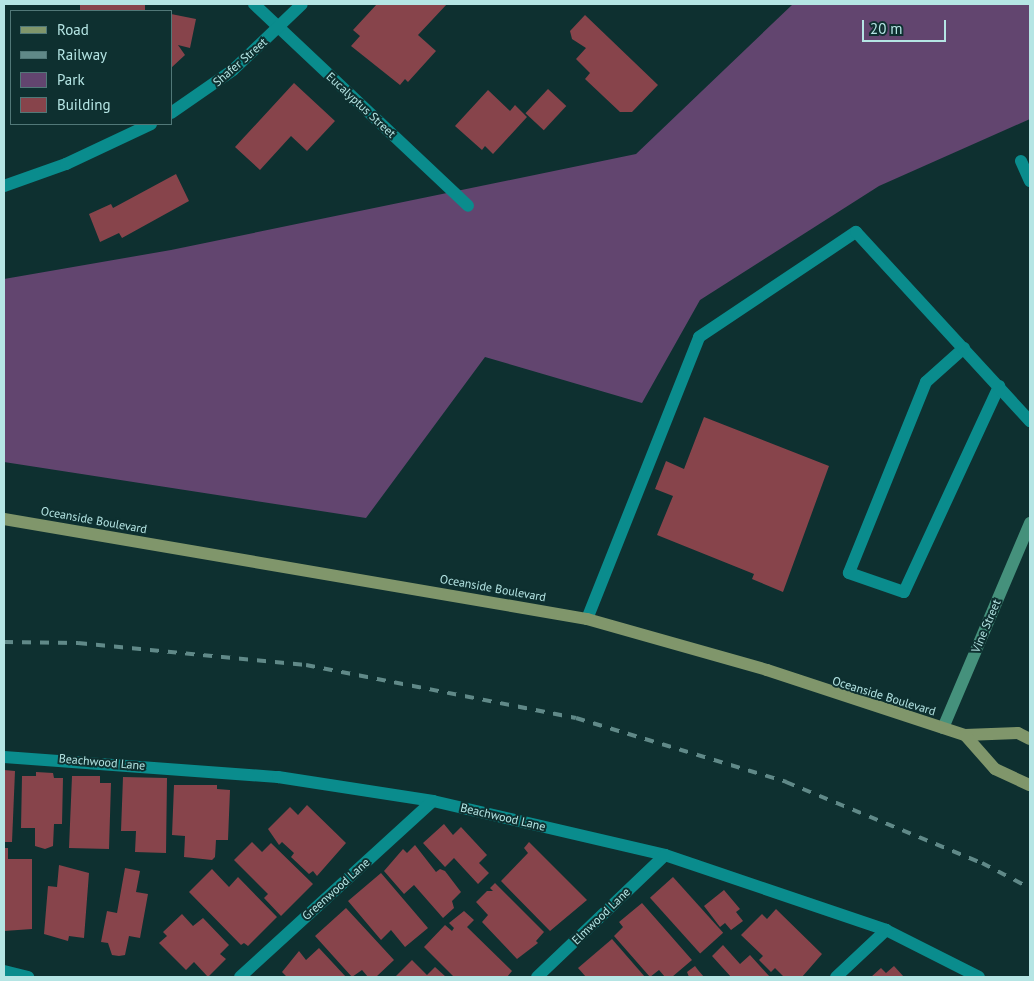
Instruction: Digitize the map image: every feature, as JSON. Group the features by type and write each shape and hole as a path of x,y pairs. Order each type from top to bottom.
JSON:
{"main road":[{"name":"Oceanside Boulevard","path":"4,519 587,619 767,670 965,735 1018,733 1030,739"},
{"path":"965,735 995,769 1030,785"}],"street":[{"name":"Eucalyptus Street","path":"254,4 468,206"},
{"name":"Shafer Street","path":"172,112 205,92 280,28 302,4"},
{"path":"4,186 66,164 149,125"},
{"path":"1021,161 1030,181"},
{"path":"587,619 699,337 856,232 1030,420"},
{"path":"964,348 926,382 849,573 904,592 999,386"},
{"name":"Vine Street","path":"943,728 1029,528"},
{"name":"Beachwood Lane","path":"4,758 278,777 433,801 665,856 886,930 979,977"},
{"name":"Greenwood Lane","path":"240,977 433,801"},
{"name":"Elmwood Lane","path":"537,977 665,856"},
{"path":"836,977 886,930"},
{"path":"4,971 28,977"}],"green space":[{"path":"793,4 1030,4 1030,119 879,186 700,300 642,403 485,357 366,518 4,462 4,279 171,250 636,154"}],"building":[{"path":"80,4 145,4 145,10 80,10"},
{"path":"377,4 447,4 418,35 436,51 408,82 405,79 400,85 351,46 360,36 353,30"},
{"path":"172,14 196,19 190,48 178,45 185,55 172,67"},
{"path":"585,15 658,85 632,112 620,112 585,79 590,73 576,59 586,48 572,39 570,31"},
{"path":"294,83 335,121 307,151 291,136 260,170 235,147"},
{"path":"548,89 566,106 544,130 525,113"},
{"path":"488,90 510,111 515,105 527,117 493,154 485,146 482,150 455,126"},
{"path":"176,174 189,201 122,238 119,233 100,242 89,214 111,204 113,208"},
{"path":"704,417 829,466 783,592 752,579 754,574 657,535 673,496 655,489 666,461 684,469"},
{"path":"4,770 15,771 12,842 4,842"},
{"path":"36,772 53,773 54,778 63,778 62,824 54,824 53,846 45,849 35,846 35,828 21,828 22,776 36,776"},
{"path":"72,776 100,776 100,783 111,783 109,849 69,848"},
{"path":"123,777 167,778 166,853 135,852 136,831 121,831"},
{"path":"174,785 217,785 217,789 230,790 228,840 216,840 215,857 212,860 184,857 185,836 172,835"},
{"path":"307,805 346,843 317,876 313,871 309,874 291,857 294,853 282,842 279,845 268,829 290,807 298,815"},
{"path":"444,824 453,835 461,827 487,855 479,863 489,873 478,884 454,858 445,867 423,843"},
{"path":"252,842 262,852 271,843 313,884 281,916 264,898 268,894 234,860"},
{"path":"529,842 587,900 550,931 501,881 528,853 524,848"},
{"path":"415,845 436,872 440,869 445,871 461,892 452,901 454,908 443,918 414,885 404,894 384,871 403,849 407,853"},
{"path":"4,848 8,848 8,859 32,859 32,929 4,931"},
{"path":"59,865 89,873 84,938 69,936 68,941 44,934 48,886 57,887"},
{"path":"125,868 140,871 136,892 148,894 140,938 129,936 125,955 119,956 112,955 108,943 101,942 107,911 117,913"},
{"path":"212,869 229,887 238,877 277,917 248,946 244,943 241,945 189,892"},
{"path":"381,873 428,928 405,947 391,930 381,940 348,901"},
{"path":"673,877 723,933 700,953 650,898"},
{"path":"495,883 544,932 536,941 538,943 517,959 482,922 488,915 476,902 487,891 493,891 490,888"},
{"path":"724,890 740,909 736,912 743,921 731,930 725,923 720,927 704,906"},
{"path":"642,903 692,960 672,977 665,977 659,970 650,977 614,936 623,927 619,922"},
{"path":"346,908 394,960 376,977 368,977 362,970 352,977 315,936"},
{"path":"776,909 822,954 802,977 784,977 775,968 771,972 759,960 763,956 741,935 762,914 767,919"},
{"path":"464,911 474,920 467,927 512,971 507,977 454,977 424,947 445,925 452,931 454,928 449,923"},
{"path":"182,914 193,926 203,918 229,945 220,954 226,959 208,977 194,962 186,970 159,943 167,936 163,932"},
{"path":"612,939 645,977 586,977 578,968"},
{"path":"723,945 740,964 750,955 770,977 731,977 712,956"},
{"path":"319,948 346,977 287,977 282,972 299,951 306,960"},
{"path":"412,960 427,975 435,967 446,977 395,977"},
{"path":"695,966 704,977 689,977 687,972"},
{"path":"894,966 904,977 871,977 881,968 886,973"}],"railway":[{"path":"4,642 78,643 306,665 576,718 786,782 982,863 1030,888"}]}
